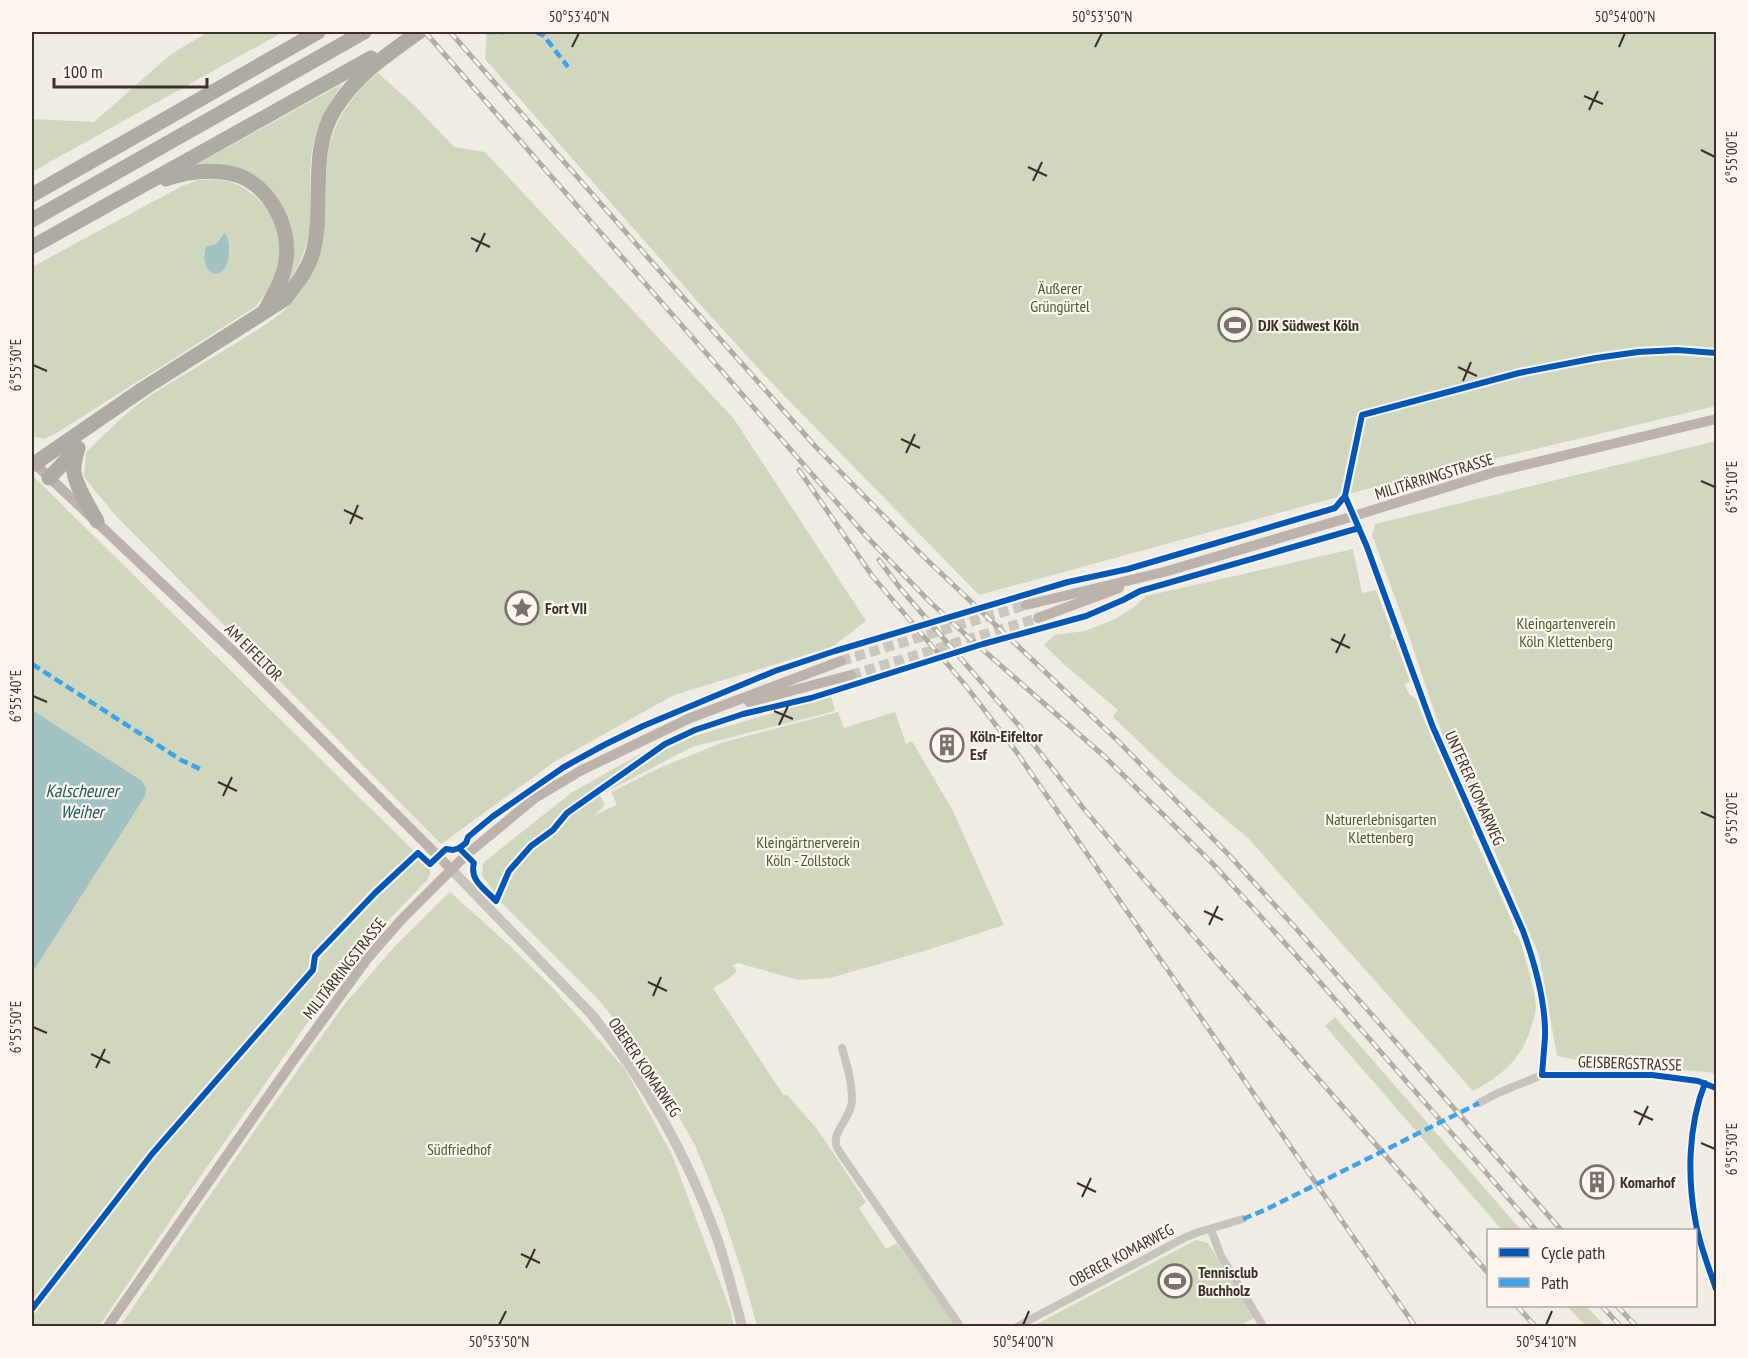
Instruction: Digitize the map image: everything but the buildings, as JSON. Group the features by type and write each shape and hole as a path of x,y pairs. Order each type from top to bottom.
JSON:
{"highway":[{"path":"32,195 318,32"},
{"path":"32,220 364,32"},
{"path":"32,247 419,32"},
{"path":"33,462 285,299 302,277 312,253 317,225 322,142 334,111 354,83 374,65 419,32"},
{"path":"137,188 182,174 205,170 230,173 249,180 269,198 282,219 287,241 282,277 264,314"},
{"path":"49,478 78,448 99,420"},
{"path":"78,448 74,473 97,521"}],"main road":[{"name":"MILITÄRRINGSTRASSE","path":"1026,604 1164,572 1495,472 1716,419"},
{"name":"AM EIFELTOR","path":"33,462 242,660 451,869"},
{"name":"MILITÄRRINGSTRASSE","path":"1038,618 1164,572"},
{"name":"MILITÄRRINGSTRASSE","path":"108,1326 367,958 451,869 535,798 580,771 690,718 841,661"},
{"name":"MILITÄRRINGSTRASSE","path":"690,718 851,675"}],"street":[{"name":"UNTERER KOMARWEG","path":"1354,516 1432,725 1523,930 1532,957 1543,1008 1545,1036 1542,1075"},
{"name":"OBERER KOMARWEG","path":"451,869 592,1015 645,1088 677,1144 709,1217 742,1326"},
{"path":"842,1048 850,1078 852,1101 850,1113 836,1135 836,1144 960,1326"},
{"name":"GEISBERGSTRASSE","path":"1542,1075 1652,1075 1698,1081 1716,1088"},
{"path":"1479,1103 1542,1075"},
{"name":"OBERER KOMARWEG","path":"1018,1326 1186,1237 1243,1219"},
{"path":"1210,1230 1221,1256 1263,1326"}],"green space":[{"path":"208,32 283,32 32,172 32,119 94,122 170,55"},
{"name":"Äußerer Grüngürtel","path":"487,32 1716,32 1716,406 1363,490 979,595 768,379 485,59"},
{"path":"378,73 416,107 454,147 485,152 734,419 866,621 832,647 674,695 554,762 441,844 116,516 84,477 86,452 125,415 151,395 265,325 284,311 299,294 312,270 322,237 326,211 327,160 331,140 340,118 353,98"},
{"path":"342,84 325,111 316,133 311,161 309,233 301,259 284,291 289,278 268,190 193,165"},
{"path":"198,180 222,180 244,188 263,204 276,225 281,249 277,273 270,287 255,307 55,434 44,439 32,436 32,267 182,186","holes":["223,233 229,244 229,257 203,256 207,246 216,244"]},
{"name":"Kleingartenverein Köln Klettenberg","path":"1716,441 1716,1074 1581,1061 1557,1056 1539,955 1439,725 1372,535 1375,524"},
{"path":"32,475 430,867 427,880 372,937 322,1002 99,1326 32,1326"},
{"name":"Naturerlebnisgarten Klettenberg","path":"1353,549 1362,593 1376,590 1392,632 1391,639 1395,640 1410,682 1404,684 1409,694 1416,699 1474,834 1472,837 1477,843 1515,929 1513,931 1521,943 1534,990 1535,1013 1523,1047 1502,1072 1473,1091 1249,839 1174,775 1113,717 1118,710 1044,645 1054,635 1085,631 1115,619 1133,608 1146,596"},
{"name":"Kleingärtnerverein Köln - Zollstock","path":"831,696 835,711 692,747 600,795 605,805 589,821 597,814 617,805 611,792 662,767 721,743 838,712 844,728 895,712 906,744 912,741 953,811 1004,925 830,978 798,980 738,963 732,966 737,970 731,977 713,988 784,1096 786,1094 817,1129 866,1202 859,1208 886,1249 897,1243 956,1326 757,1326 723,1215 695,1145 663,1089 623,1029 597,998 501,902 482,875 483,863 571,793 640,754 645,760 691,737"},
{"name":"Südfriedhof","path":"450,892 550,985 625,1069 672,1155 730,1309 734,1326 120,1326 344,1005 395,946"},
{"path":"1335,1017 1520,1229 1501,1229 1325,1026"},
{"name":"Tennisclub Buchholz","path":"1196,1240 1208,1243 1254,1318 1240,1326 1033,1326"},
{"path":"1568,1307 1587,1307 1605,1326 1586,1326"}],"water":[{"path":"224,233 227,236 229,247 227,264 217,274 209,270 204,256 207,246 216,244"},
{"name":"Kalscheurer Weiher","path":"32,710 142,781 146,788 145,796 32,973"}],"tunnel":[{"path":"841,661 1026,605"},
{"path":"851,675 1038,618"}],"railway":[{"path":"425,32 867,537 930,602 1104,756 1215,866 1312,973 1535,1229"},
{"path":"450,32 815,446 924,557 1119,742 1228,854 1560,1229"},
{"path":"799,470 873,577 966,686 1015,750 1415,1326"},
{"path":"879,560 900,588 1021,728 1129,862 1487,1272"},
{"path":"1518,1307 1535,1326"},
{"path":"1603,1307 1620,1326"},
{"path":"1618,1307 1636,1326"}],"marked path":[{"path":"486,32 505,32"},
{"path":"536,32 544,36 568,67"},
{"path":"32,664 181,760 200,769"},
{"path":"1243,1219 1479,1103"}],"cycle path":[{"path":"32,1309 152,1154 313,970 315,956 375,893 418,853 430,864 446,849 459,848 466,843 468,837 492,817 564,767 643,726 775,671 1068,582 1128,569 1335,508 1345,496 1362,415 1519,373 1596,358 1638,352 1677,350 1716,353"},
{"path":"1345,496 1367,547 1432,725 1523,931 1539,983 1544,1010 1545,1037 1542,1075 1652,1075 1698,1081 1716,1088"},
{"path":"459,848 474,863 474,874 479,884 496,901 509,871 531,846 553,830 567,813 665,744 695,730 743,714 811,698 983,644 1086,616 1140,591 1359,528"},
{"path":"1705,1083 1692,1134 1690,1171 1698,1232 1716,1289"}],"place":[{"name":"DJK Südwest Köln","path":"1235,325"},
{"name":"Fort VII","path":"522,608"},
{"name":"Köln-Eifeltor Esf","path":"947,745"},
{"name":"Komarhof","path":"1597,1182"},
{"name":"Tennisclub Buchholz","path":"1175,1281"}]}
